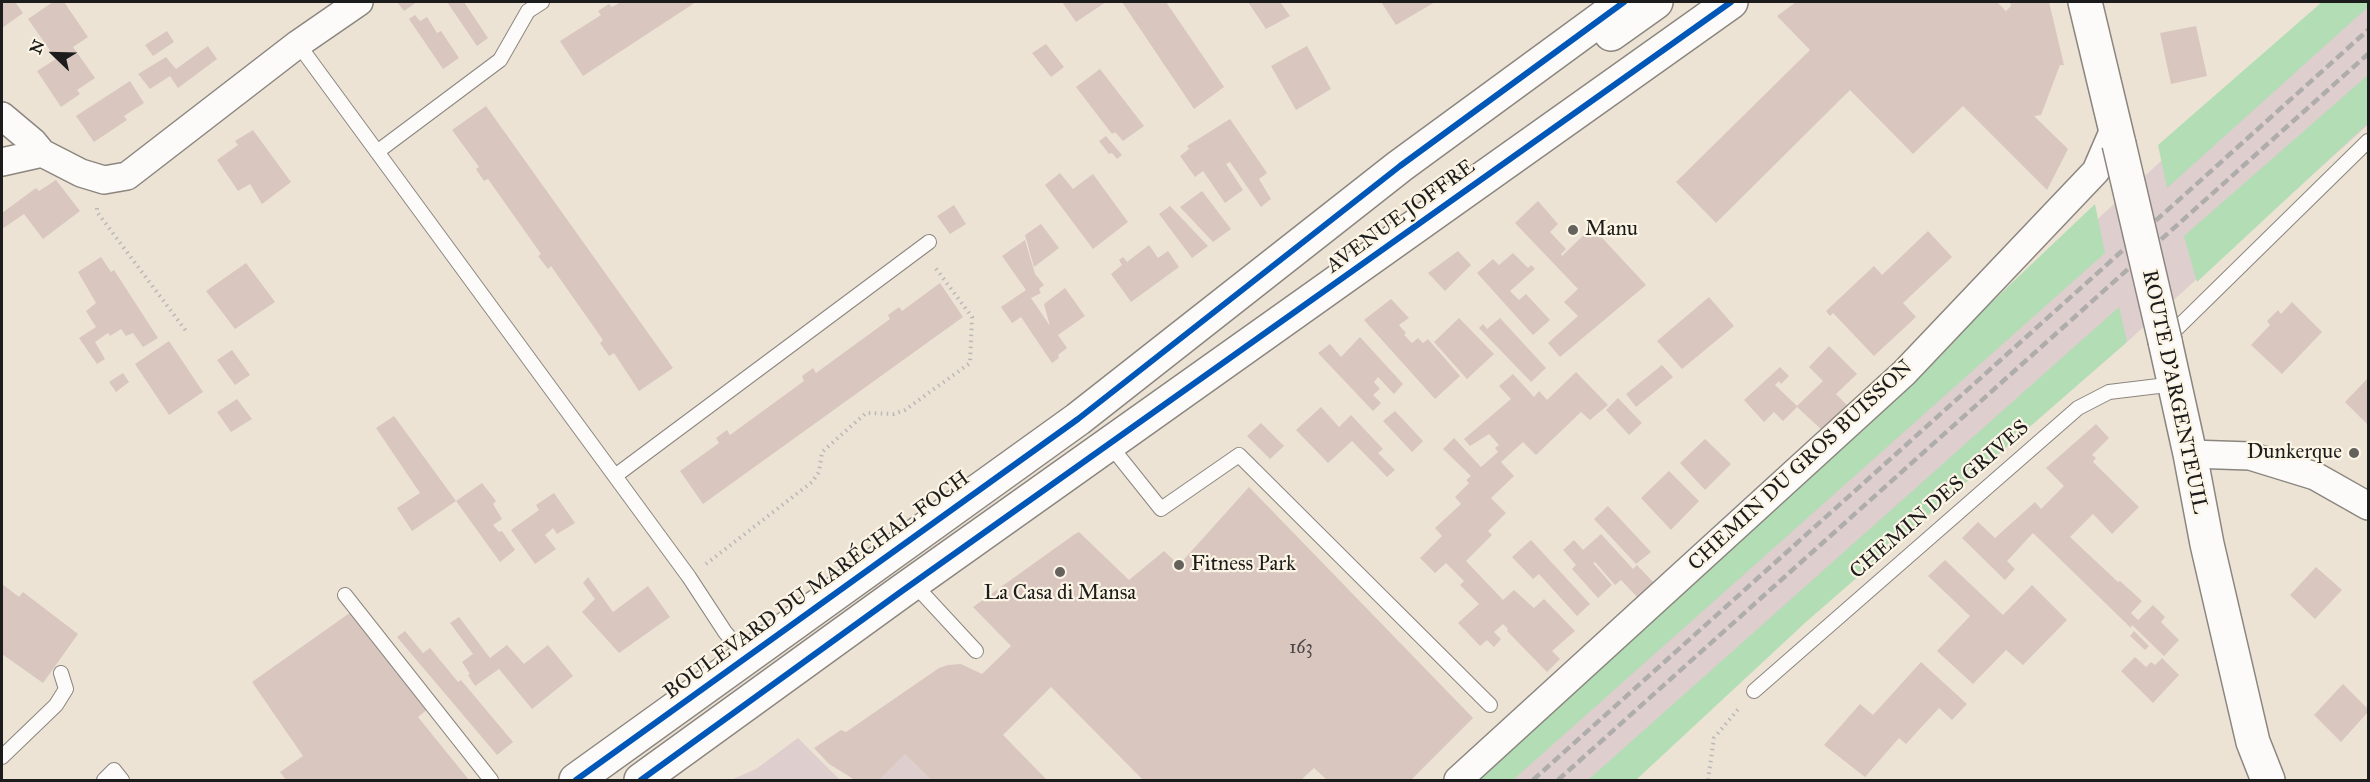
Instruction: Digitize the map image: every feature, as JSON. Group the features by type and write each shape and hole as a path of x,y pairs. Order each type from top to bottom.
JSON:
{"main road":[{"name":"AVENUE JOFFRE","path":"1078,419 1400,166 1624,2"},
{"name":"AVENUE JOFFRE","path":"1232,298 1389,198 1656,2"},
{"name":"AVENUE JOFFRE","path":"1649,48 1691,2"},
{"name":"AVENUE JOFFRE","path":"1099,451 1260,338 1649,48 1731,2"},
{"name":"ROUTE D'ARGENTEUIL","path":"2085,2 2175,384 2207,544 2253,742 2268,780"},
{"name":"BOULEVARD DU MARÉCHAL FOCH","path":"576,780 1078,419"},
{"path":"641,780 1099,451"}],"street":[{"path":"2,116 33,142 42,153 81,173 104,180 127,176 298,44 359,2"},
{"name":"CHEMIN DU GROS BUISSON","path":"1458,780 1904,373 2096,171 2117,135"},
{"path":"2,162 42,153"},
{"path":"2190,454 2250,456 2315,476 2368,506"}],"lane":[{"path":"377,152 500,60 528,12 542,2"},
{"path":"298,44 689,577 725,632 746,657"},
{"path":"2165,341 2368,141"},
{"path":"615,476 925,245"},
{"name":"CHEMIN DES GRIVES","path":"1754,691 2078,408 2109,392 2175,384"},
{"path":"1099,451 1161,509 1239,455 1490,705"},
{"path":"913,583 976,651"},
{"path":"345,595 491,780"},
{"path":"2,757 56,705 66,689 61,673"},
{"path":"104,780 114,770 122,780"}],"path":[{"path":"92,176 97,212 186,331"},
{"path":"689,577 812,482 819,472 822,452 866,413 894,414 906,410 970,363 972,317 925,245"},
{"path":"1708,780 1714,738 1754,691"}],"shaded area":[{"path":"2335,2 2368,2 2368,125 2127,342 1618,780 1484,780"},
{"path":"798,738 840,780 731,780 756,769"},
{"path":"905,754 931,780 879,780"}],"green space":[{"path":"2322,2 2368,2 2368,7 2167,188 2158,145"},
{"path":"2368,75 2368,123 2197,282 2184,236"},
{"path":"2095,204 2105,253 1513,780 1465,780 1779,504"},
{"path":"2119,307 2127,342 1806,622 1636,780 1588,780"}],"building":[{"path":"2,2 15,2 23,13 2,28"},
{"path":"53,2 64,2 88,37 73,47 95,78 77,90 80,94 61,107 37,71 56,59 28,19"},
{"path":"397,2 417,2 404,11"},
{"path":"447,2 464,2 488,38 477,46"},
{"path":"621,2 696,2 583,76 560,41 601,15 598,11 609,4 612,7"},
{"path":"1062,2 1106,2 1076,22"},
{"path":"1122,2 1166,2 1224,87 1194,109"},
{"path":"1248,2 1280,2 1290,16 1266,29"},
{"path":"1381,2 1435,2 1396,25"},
{"path":"1796,2 1997,2 2006,11 2011,6 2010,2 2049,2 2064,65 2060,65 2041,115 2034,116 2068,149 2047,190 1963,106 1913,154 1850,90 1716,223 1676,182 1810,50 1777,16"},
{"path":"415,15 420,21 427,17 437,33 441,31 459,58 443,69 409,19"},
{"path":"2196,26 2207,76 2171,84 2160,33"},
{"path":"167,31 174,42 153,56 145,45"},
{"path":"1046,44 1064,67 1051,77 1032,53"},
{"path":"208,46 217,59 178,88 170,76 150,89 138,74 166,57 176,69"},
{"path":"1307,46 1331,89 1296,110 1271,66"},
{"path":"1100,69 1144,126 1123,141 1115,132 1112,134 1076,87"},
{"path":"130,81 144,103 124,116 127,120 94,142 76,116"},
{"path":"486,106 673,368 639,391 614,353 609,356 600,343 603,340 551,266 548,269 538,256 541,254 488,179 484,181 476,169 479,167 452,130"},
{"path":"1230,119 1267,173 1259,179 1271,199 1261,207 1230,162 1226,164 1243,190 1225,203 1203,171 1195,177 1180,156 1189,149 1187,146"},
{"path":"253,130 291,182 262,204 250,184 238,191 217,160 238,145 235,141"},
{"path":"1106,136 1122,155 1117,159 1112,153 1109,154 1099,141"},
{"path":"1060,173 1073,189 1093,174 1128,222 1093,249 1045,185"},
{"path":"56,180 80,211 43,239 24,214 2,229 2,213 36,188 39,191"},
{"path":"1202,191 1231,229 1213,242 1180,207"},
{"path":"1538,201 1558,224 1550,232 1566,249 1561,254 1562,256 1592,227 1646,285 1560,357 1548,343 1578,316 1564,302 1578,289 1515,223"},
{"path":"954,205 966,224 950,234 937,216"},
{"path":"1170,206 1208,246 1192,258 1159,214"},
{"path":"1041,224 1059,248 1034,267 1025,235"},
{"path":"1928,231 1952,257 1903,303 1916,317 1874,356 1833,313 1830,316 1826,311 1874,266 1882,275"},
{"path":"1025,240 1035,274 1044,285 1039,289 1041,293 1031,298 1050,326 1044,304 1065,288 1085,316 1058,335 1067,348 1052,363 1021,317 1012,323 1001,307 1026,290 1002,256"},
{"path":"1149,245 1158,258 1168,251 1179,267 1131,302 1111,274 1122,265 1119,260 1123,257 1127,262"},
{"path":"1458,251 1471,265 1445,291 1428,273"},
{"path":"1513,253 1528,268 1531,265 1535,269 1510,291 1519,300 1526,294 1550,320 1533,335 1477,273 1493,259 1499,265"},
{"path":"101,257 111,272 114,270 158,338 143,347 133,333 126,336 121,329 110,336 108,333 95,342 105,359 97,364 79,338 96,327 86,311 96,303 78,272"},
{"path":"246,263 275,302 235,329 206,291"},
{"path":"940,283 963,317 703,504 680,471 719,443 716,438 727,430 730,435 804,381 802,376 813,368 816,373 890,319 888,315 899,307 902,311"},
{"path":"1709,297 1734,326 1682,369 1657,341"},
{"path":"1391,299 1409,318 1399,325 1406,333 1404,335 1412,343 1418,338 1423,343 1428,339 1460,376 1435,399 1364,320"},
{"path":"2292,302 2322,332 2282,374 2251,345 2270,325 2267,321 2278,310 2281,314"},
{"path":"1459,318 1494,354 1467,379 1434,342"},
{"path":"1500,318 1546,368 1531,382 1479,328 1483,324 1487,329"},
{"path":"1360,337 1403,384 1394,394 1378,377 1374,382 1380,389 1373,395 1381,403 1373,411 1318,353 1330,344 1341,357"},
{"path":"169,341 203,392 169,415 135,364"},
{"path":"1829,346 1857,374 1836,394 1847,405 1822,430 1797,407 1783,421 1774,412 1764,422 1744,400 1780,367 1789,376 1781,384 1779,381 1775,385 1797,406 1823,381 1809,367"},
{"path":"232,350 250,375 235,385 217,360"},
{"path":"1662,365 1673,377 1636,407 1626,394"},
{"path":"1576,372 1608,405 1590,420 1581,412 1536,455 1523,442 1501,462 1514,476 1491,498 1506,513 1488,531 1492,535 1466,561 1503,600 1514,590 1534,608 1544,599 1575,631 1552,651 1560,659 1547,672 1503,624 1494,632 1501,639 1494,647 1487,640 1480,646 1458,623 1479,604 1460,585 1464,581 1446,563 1435,573 1420,558 1442,536 1435,528 1461,504 1455,497 1469,483 1466,480 1471,476 1443,449 1454,438 1481,467 1498,452 1495,448 1499,445 1489,434 1470,446 1464,439 1511,399 1499,386 1513,374 1534,397 1539,391 1547,400"},
{"path":"123,373 129,382 116,392 109,382"},
{"path":"2368,378 2368,422 2367,424 2345,402"},
{"path":"1618,398 1642,423 1629,435 1606,410"},
{"path":"237,399 252,419 231,432 217,412"},
{"path":"1321,407 1339,427 1351,415 1383,449 1378,453 1395,470 1387,477 1352,441 1328,463 1296,430"},
{"path":"1395,411 1423,441 1412,452 1383,421"},
{"path":"394,416 456,501 412,531 397,508 420,493 376,428"},
{"path":"1261,423 1284,446 1270,459 1247,436"},
{"path":"2096,424 2109,438 2092,455 2096,458 2093,462 2139,507 2112,534 2093,514 2070,537 2142,601 2131,613 2138,620 2153,605 2165,617 2161,622 2179,640 2164,656 2132,625 2131,628 2033,533 2007,561 2015,569 2005,580 1962,538 1978,522 1995,538 2035,502 2041,509 2064,486 2046,468"},
{"path":"1705,439 1731,464 1705,490 1680,463"},
{"path":"1669,471 1699,501 1671,530 1641,498"},
{"path":"482,483 496,501 493,504 502,519 493,525 499,532 502,531 515,550 500,562 456,501"},
{"path":"1249,487 1473,718 1411,780 1327,780 1314,768 1301,780 1143,780 1051,687 1003,735 1047,780 931,780 905,754 879,780 855,780 829,764 814,748 841,730 846,732 939,668 961,664 982,674 1011,646 973,607 1075,534 1079,532 1129,580 1164,551 1179,565"},
{"path":"554,493 575,523 557,534 553,528 545,535 556,549 535,564 511,530 539,510 536,505"},
{"path":"1608,506 1651,552 1636,564 1594,519"},
{"path":"1601,534 1633,569 1637,565 1654,583 1638,598 1621,580 1615,585 1595,562 1593,563 1612,585 1598,598 1572,569 1576,565 1563,550 1574,540 1583,550"},
{"path":"1531,540 1590,604 1577,616 1539,574 1533,579 1512,557"},
{"path":"1945,560 2003,615 2032,585 2067,620 2023,665 2006,650 1973,684 1937,651 1970,616 1928,576"},
{"path":"2316,567 2342,590 2315,619 2290,595"},
{"path":"588,577 613,612 648,586 670,617 619,653 582,612 595,599 583,583"},
{"path":"2,584 19,597 23,592 78,634 43,683 2,654"},
{"path":"351,612 429,708 418,717 469,780 286,780 280,772 303,756 252,682"},
{"path":"459,617 490,658 507,645 524,664 548,645 573,676 532,709 499,669 475,686 462,662 473,654 450,623"},
{"path":"405,631 423,653 430,648 458,682 461,680 513,742 497,755 397,637"},
{"path":"2134,631 2149,646 2145,650 2130,636"},
{"path":"2135,657 2146,667 2151,662 2155,665 2162,658 2179,675 2153,703 2121,671"},
{"path":"1921,662 1967,704 1952,720 1939,708 1906,744 1899,738 1865,777 1824,745 1860,704 1873,715"},
{"path":"2343,684 2368,709 2368,712 2341,742 2314,715"}],"railway":[{"path":"1533,780 2368,30"},
{"path":"1558,780 2368,54"}],"cycle path":[{"path":"576,780 1078,419 1400,166 1624,2"},
{"path":"641,780 902,591 1731,2"}],"place":[{"name":"Manu","path":"1573,230"},
{"name":"Dunkerque","path":"2354,453"},
{"name":"Fitness Park","path":"1179,565"},
{"name":"La Casa di Mansa","path":"1060,572"}]}
